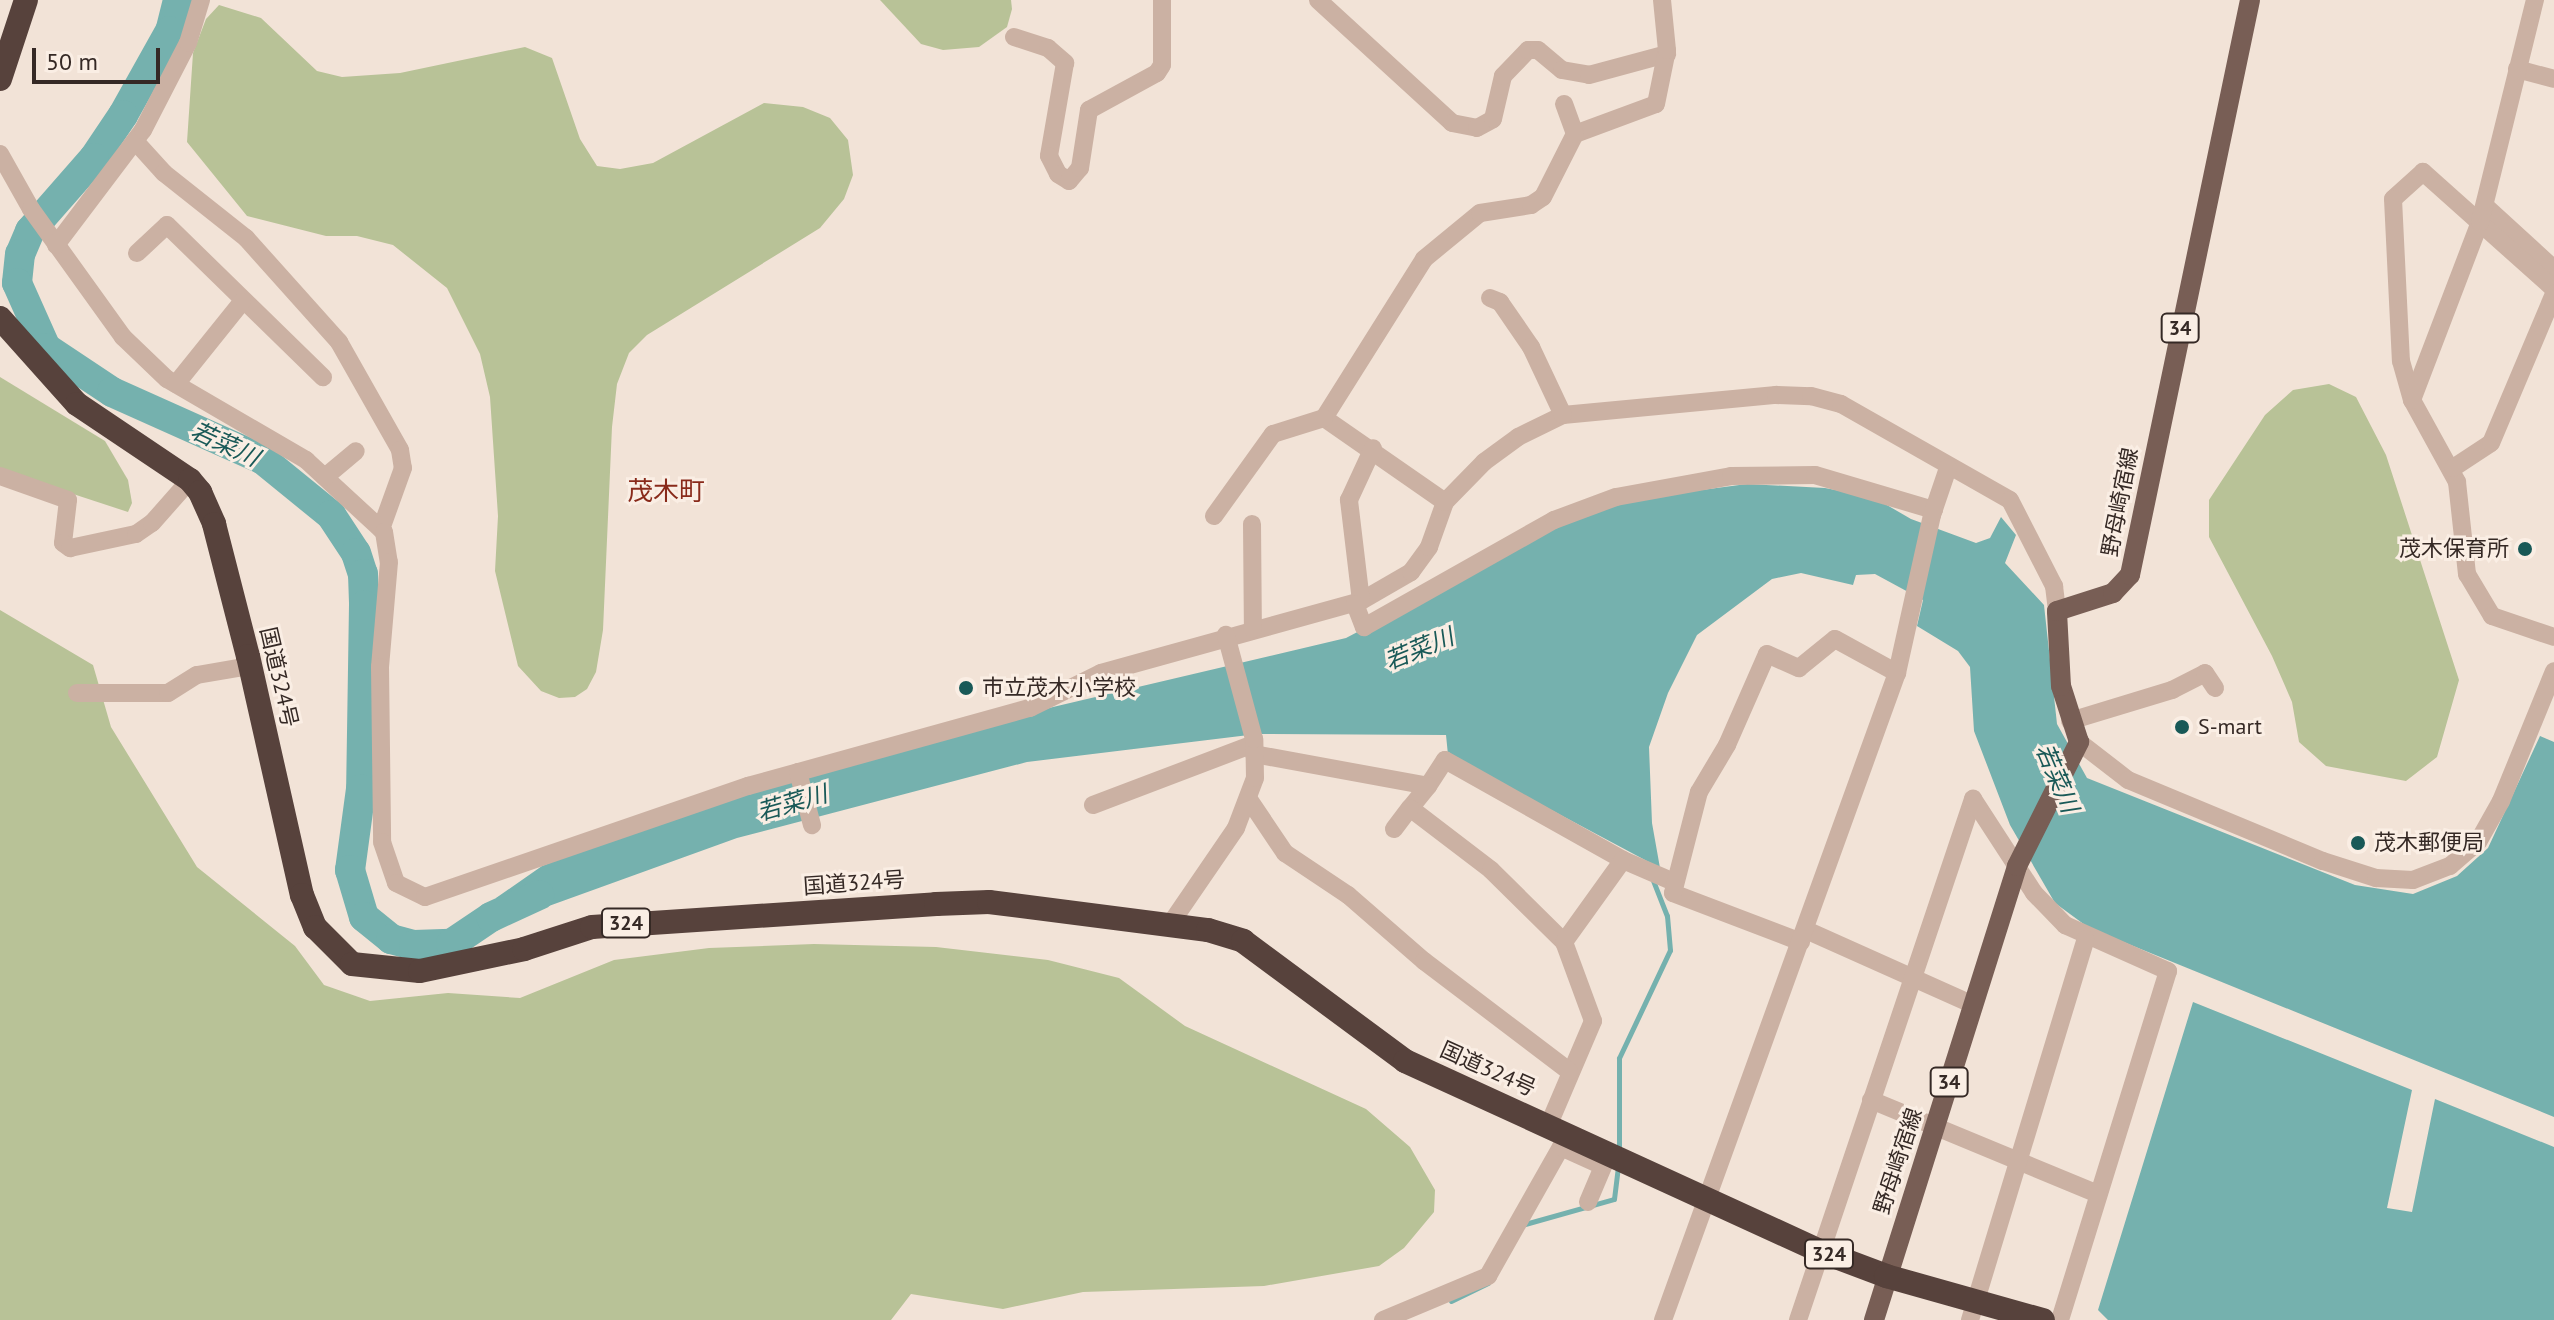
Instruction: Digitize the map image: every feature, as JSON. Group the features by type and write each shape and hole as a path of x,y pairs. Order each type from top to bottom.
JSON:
{"highway":[{"path":"0,79 26,0"},
{"name":"国道324号","path":"0,318 77,404 190,480 214,524 306,906 321,935 352,964 420,971 592,927 936,904 989,902 1171,923 1243,941 1405,1061 1549,1124 1613,1158 1820,1251 1973,1310 2043,1320"}],"main road":[{"name":"野母崎宿線","path":"2057,611 2113,593 2130,575 2250,0"},
{"path":"2057,611 2061,686 2079,742"},
{"name":"野母崎宿線","path":"1874,1320 2017,866 2079,742"}],"street":[{"path":"55,242 135,141 188,43 201,0"},
{"path":"1014,37 1048,48 1065,63 1049,156 1058,174 1069,181 1080,168 1089,110 1157,73 1162,65 1162,0"},
{"path":"1318,0 1452,123 1477,128 1493,119 1503,76 1528,50 1538,50 1562,70 1589,75 1667,54"},
{"path":"1214,516 1273,434 1324,418 1424,259 1480,213 1531,205 1543,197 1575,134 1649,110 1660,94 1667,54 1662,0"},
{"path":"2412,400 2483,214 2535,0"},
{"path":"2517,69 2554,79"},
{"path":"1564,104 1575,134"},
{"path":"135,141 164,173 246,238 339,342 400,450 403,468 381,529 389,562 380,667 382,842 388,869 410,893 443,895 643,819 1030,708 1101,673 1226,635 1358,602 1411,572 1429,547 1445,502 1518,437 1563,415 1658,403 1811,396 1862,413 1948,468 2010,500 2054,586 2057,611"},
{"path":"0,154 31,209 123,337 176,384 306,460 381,529"},
{"path":"2554,269 2423,172 2393,199 2401,361 2412,400 2453,468 2462,502 2464,561 2480,601 2506,622 2554,637"},
{"path":"2453,468 2491,443 2554,292 2483,214"},
{"path":"137,253 167,225 242,302 323,377"},
{"path":"1490,298 1500,302 1531,347 1563,415"},
{"path":"176,384 242,302"},
{"path":"1324,418 1373,448 1445,502"},
{"path":"1373,448 1349,500 1358,602 1364,627 1554,520 1616,497 1731,476 1815,475 1933,512"},
{"path":"325,477 356,451"},
{"path":"1663,1320 1897,673 1933,512 1948,468"},
{"path":"3,484 68,500 63,543 70,548 136,534 152,523 190,480"},
{"path":"1252,524 1253,629"},
{"path":"1171,923 1250,801 1254,745 1226,635"},
{"path":"1897,673 1835,639 1799,668 1767,654 1727,745 1699,792 1668,879 1673,893 1803,936 1974,1005"},
{"path":"77,693 168,693 197,675 250,666"},
{"path":"2079,742 2128,780 2323,861 2376,878 2413,880 2450,866 2478,842 2501,801 2554,671"},
{"path":"2070,721 2172,690 2205,673 2215,688"},
{"path":"1093,805 1254,745 1428,786"},
{"path":"1394,829 1445,760 1629,863 1668,879"},
{"path":"799,775 812,825"},
{"path":"1798,1320 1973,799 2017,866 2065,925 2086,939 2168,971 2060,1320"},
{"path":"1250,801 1285,853 1348,895 1400,942 1569,1071"},
{"path":"1410,808 1491,870 1564,942 1593,1021 1569,1071 1549,1124"},
{"path":"1564,942 1629,863"},
{"path":"1973,1310 2086,939"},
{"path":"1871,1100 2098,1194"},
{"path":"1383,1320 1488,1276 1561,1147 1613,1158 1588,1202"}],"green space":[{"path":"880,0 1011,0 1012,9 1007,27 979,47 943,50 921,44"},
{"path":"219,5 261,18 317,71 342,77 400,73 525,47 552,58 580,139 597,166 620,169 653,163 764,103 803,107 830,118 848,140 853,175 844,199 820,228 647,335 629,353 617,384 612,427 603,630 596,672 587,689 575,697 559,698 541,691 518,666 495,571 498,516 490,397 480,354 447,288 393,245 357,236 326,236 247,216 187,142 193,53 206,19"},
{"path":"0,377 105,441 128,480 132,503 128,512 0,470"},
{"path":"2329,384 2356,397 2386,455 2459,680 2437,757 2406,781 2326,766 2299,742 2292,702 2272,656 2209,537 2209,500 2265,415 2293,390"},
{"path":"0,610 93,665 111,727 197,867 295,946 324,985 370,1001 448,993 520,998 614,960 709,948 814,944 936,947 1048,960 1119,978 1185,1026 1366,1109 1410,1147 1435,1190 1434,1212 1404,1248 1379,1266 1264,1286 1083,1292 1003,1309 911,1294 891,1320 0,1320"}],"water":[{"path":"1747,484 1825,488 1873,497 1911,519 1976,543 1990,538 2001,517 2016,535 2005,563 2044,605 2057,724 2087,778 2355,885 2413,894 2457,876 2488,848 2540,736 2554,742 2554,1117 2089,928 2055,903 2010,825 1974,731 1970,667 1958,651 1917,626 1923,600 1875,574 1856,575 1853,585 1801,573 1772,579 1697,635 1668,693 1649,747 1652,823 1660,868 1448,755 1446,735 1257,734 1027,762 737,838 507,921 496,898 542,866 663,818 1053,707 1346,638 1571,520 1633,499"},
{"path":"2193,1002 2412,1090 2387,1208 2412,1212 2435,1099 2554,1147 2554,1320 2108,1320 2098,1310"}],"waterway":[{"name":"若菜川","path":"178,0 170,31 123,115 94,158 30,231 20,254 17,283 46,348 112,392 262,459 331,515 356,553 363,574 364,605 361,789 350,870 364,917 391,939 414,945 451,944 491,917 539,895"},
{"path":"1619,1152 1619,1058 1670,950 1667,916 1652,878"},
{"path":"1525,1224 1614,1199 1618,1166"},
{"path":"1451,1301 1488,1283"}],"place":[{"name":"茂木保育所","path":"2525,549"},
{"name":"市立茂木小学校","path":"966,688"},
{"name":"S-mart","path":"2182,727"},
{"name":"茂木郵便局","path":"2358,843"}],"district":[{"name":"茂木町","path":"666,491"}]}
